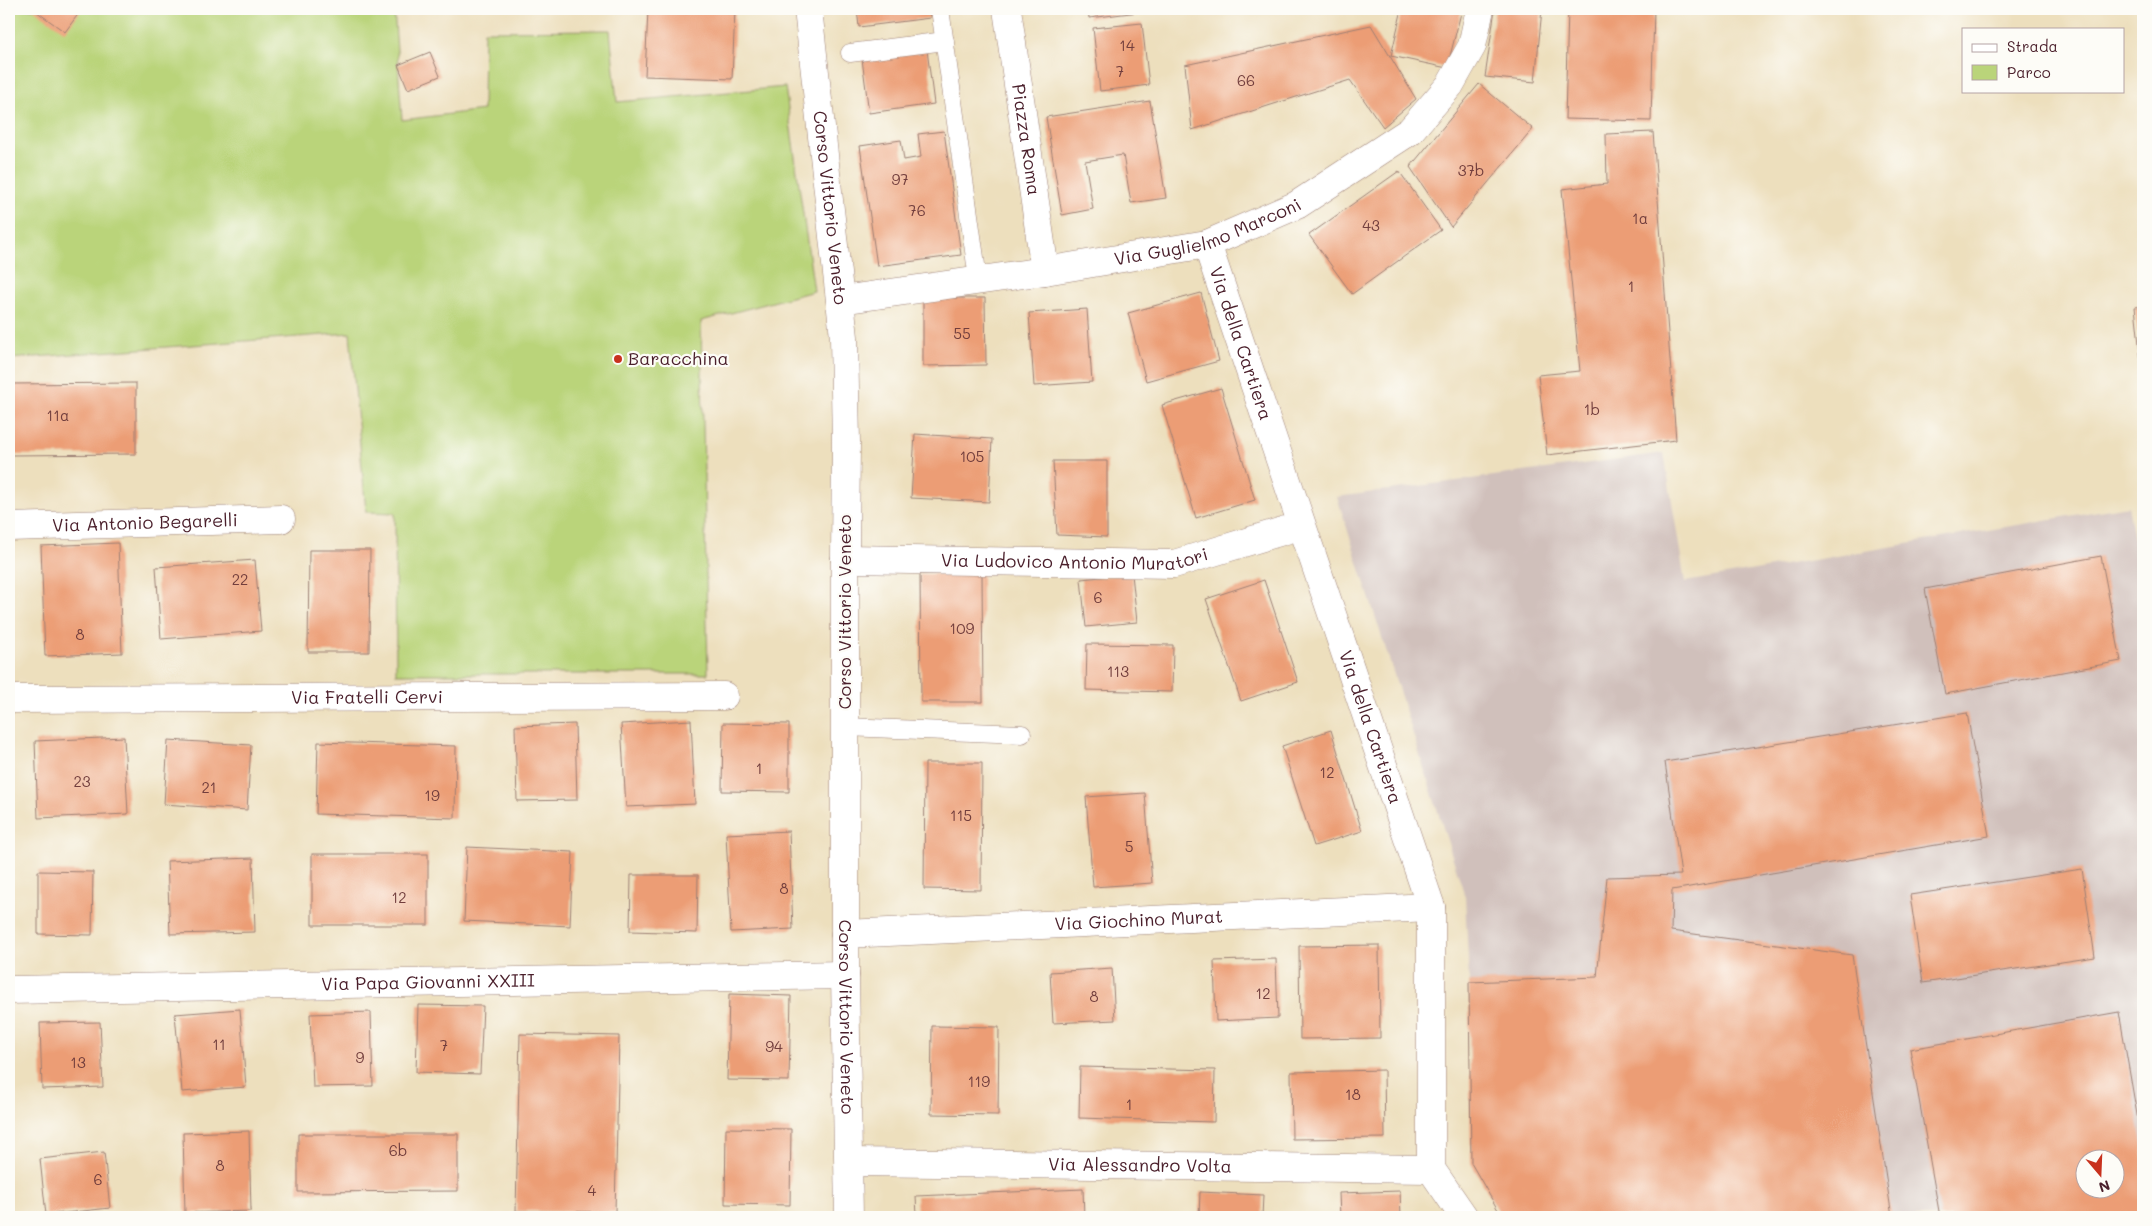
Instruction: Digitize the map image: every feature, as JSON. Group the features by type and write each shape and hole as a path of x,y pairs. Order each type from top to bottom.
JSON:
{"street":[{"name":"Corso Vittorio Veneto","path":"808,9 841,300 846,443 845,975 849,1217"},
{"name":"Piazza Roma","path":"1007,9 1045,270"},
{"name":"Via Guglielmo Marconi","path":"841,300 1207,244 1297,205 1410,131 1450,85 1472,46 1480,9"},
{"name":"Via della Cartiera","path":"1207,244 1431,907 1431,1169"},
{"name":"Via Antonio Begarelli","path":"9,527 280,519"},
{"name":"Via Ludovico Antonio Muratori","path":"845,559 1174,564 1299,526"},
{"name":"Via Fratelli Cervi","path":"9,699 724,696"},
{"name":"Via Giochino Murat","path":"845,934 1431,907"},
{"name":"Via Papa Giovanni XXIII","path":"9,990 845,975"},
{"name":"Via Alessandro Volta","path":"849,1162 1431,1169"},
{"path":"1431,1169 1464,1217"}],"lane":[{"path":"940,9 978,279"},
{"path":"850,53 945,41"},
{"path":"845,727 1022,734"}],"shaded area":[{"path":"1664,453 1685,582 2128,506 2143,587 2143,1217 1502,1217 1471,1163 1469,982 1465,896 1337,497"}],"green space":[{"path":"9,9 394,9 402,120 483,110 484,31 610,30 617,102 785,87 814,291 701,321 708,674 396,674 395,513 366,512 350,333 9,359"}],"building":[{"path":"33,9 82,9 65,32"},
{"path":"648,9 735,10 732,79 645,76"},
{"path":"857,9 929,9 930,18 859,27"},
{"path":"1088,9 1138,9 1139,12 1089,18"},
{"path":"1402,9 1462,9 1447,68 1391,56"},
{"path":"1495,9 1542,9 1535,82 1485,77"},
{"path":"1568,9 1654,9 1651,121 1565,119"},
{"path":"1142,23 1149,85 1100,91 1093,28"},
{"path":"1371,25 1416,99 1383,127 1350,80 1192,130 1185,65"},
{"path":"927,50 934,104 869,113 862,59"},
{"path":"430,52 440,76 408,89 398,65"},
{"path":"1479,84 1533,129 1451,227 1410,167"},
{"path":"1150,101 1166,198 1131,203 1123,155 1085,161 1093,209 1062,215 1046,117"},
{"path":"944,131 961,255 877,266 860,146 901,140 904,160 921,157 918,134"},
{"path":"1653,132 1676,440 1547,455 1538,375 1580,371 1562,189 1607,184 1606,134"},
{"path":"1399,171 1441,230 1352,294 1309,235"},
{"path":"1201,293 1219,361 1146,381 1128,313"},
{"path":"923,298 985,298 986,365 923,366"},
{"path":"2143,306 2143,372 2142,372 2135,307"},
{"path":"1087,309 1092,382 1034,386 1029,313"},
{"path":"136,383 136,454 10,455 9,384"},
{"path":"1221,388 1255,500 1196,518 1162,405"},
{"path":"915,434 992,439 989,502 911,498"},
{"path":"1053,461 1107,461 1107,537 1057,535"},
{"path":"118,543 122,653 45,656 41,546"},
{"path":"309,550 370,550 369,652 308,652"},
{"path":"2101,556 2121,661 1945,694 1925,589"},
{"path":"255,560 261,631 161,639 156,567"},
{"path":"920,574 982,574 983,702 921,702"},
{"path":"1132,574 1137,622 1086,627 1081,579"},
{"path":"1264,580 1298,682 1241,701 1206,599"},
{"path":"1087,644 1173,645 1172,692 1086,690"},
{"path":"1967,713 1989,836 1672,890 1671,931 1852,955 1892,1217 1502,1217 1471,1163 1469,982 1597,977 1607,877 1681,875 1665,762"},
{"path":"691,720 695,804 626,807 621,724"},
{"path":"723,723 789,724 789,792 722,791"},
{"path":"575,724 577,800 517,801 515,726"},
{"path":"1331,730 1362,831 1314,846 1282,746"},
{"path":"124,737 128,814 38,818 35,741"},
{"path":"168,740 251,745 247,810 164,804"},
{"path":"318,742 456,746 455,818 316,814"},
{"path":"925,763 982,763 981,890 924,889"},
{"path":"1145,793 1152,883 1093,887 1086,797"},
{"path":"789,831 793,929 731,932 726,834"},
{"path":"467,847 573,852 570,926 464,921"},
{"path":"312,854 428,854 428,925 312,925"},
{"path":"253,858 255,932 170,934 167,861"},
{"path":"2082,869 2095,957 1923,983 1910,895"},
{"path":"38,871 93,872 92,935 38,934"},
{"path":"631,875 698,875 697,933 630,931"},
{"path":"1379,945 1380,1038 1300,1039 1299,946"},
{"path":"1276,959 1278,1018 1216,1021 1214,961"},
{"path":"1112,968 1115,1020 1053,1023 1050,972"},
{"path":"729,994 791,996 789,1081 727,1080"},
{"path":"418,1005 483,1006 480,1074 416,1072"},
{"path":"240,1009 246,1087 182,1092 175,1014"},
{"path":"371,1012 373,1086 313,1087 310,1014"},
{"path":"2119,1012 2143,1149 2143,1217 1940,1217 1910,1049"},
{"path":"100,1022 103,1087 42,1089 40,1023"},
{"path":"932,1026 999,1027 998,1115 931,1114"},
{"path":"520,1034 619,1036 615,1212 516,1211"},
{"path":"1080,1067 1215,1070 1214,1122 1079,1118"},
{"path":"1384,1070 1385,1138 1292,1139 1291,1072"},
{"path":"726,1128 791,1129 790,1205 725,1204"},
{"path":"249,1131 251,1211 185,1213 183,1133"},
{"path":"298,1134 458,1134 458,1191 298,1192"},
{"path":"104,1152 110,1208 46,1215 40,1159"},
{"path":"1083,1189 1084,1217 917,1217 916,1196"},
{"path":"1400,1191 1401,1217 1340,1217 1339,1193"},
{"path":"1200,1192 1263,1195 1262,1217 1199,1217"}],"place":[{"name":"Baracchina","path":"618,359"}]}
